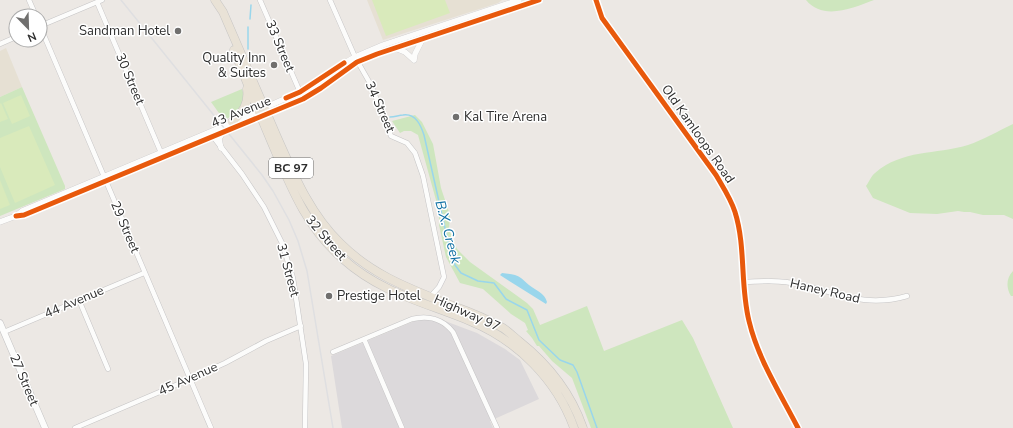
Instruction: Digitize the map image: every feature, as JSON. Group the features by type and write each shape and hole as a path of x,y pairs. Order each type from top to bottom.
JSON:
{"highway":[{"name":"32 Street","path":"216,0 218,14 245,78 306,198 329,232 352,254 378,274"},
{"name":"32 Street","path":"216,0 223,12 296,198 306,216 322,238 357,271 371,281 401,296"},
{"path":"232,122 243,111 248,100 245,78"},
{"name":"Highway 97","path":"378,274 394,282 474,314 503,328 537,356 562,385 579,416 583,428"},
{"name":"Highway 97","path":"401,296 470,321 499,335 530,359 556,390 574,428"}],"main road":[{"name":"27 Street","path":"0,323 45,428"}],"street":[{"name":"33 Street","path":"260,0 303,99"},
{"name":"34 Street","path":"330,0 356,60 371,85 391,136 407,143 415,153 423,176 444,277 439,287 430,297"},
{"name":"43 Avenue","path":"0,222 16,216 24,215 104,179 211,134 232,122 303,99 321,88 356,60 383,45 508,2 519,0"},
{"name":"43 Avenue","path":"211,134 223,131 263,112 300,92 341,65 539,0"},
{"path":"48,23 100,1"},
{"name":"30 Street","path":"100,1 162,154"},
{"name":"Old Kamloops Road","path":"596,1 602,18 716,175 729,197 735,212 740,235 743,282 754,338 761,356 798,428"},
{"path":"395,48 405,52 414,60 415,54 423,38"},
{"name":"29 Street","path":"48,45 211,428"},
{"path":"221,148 219,139 223,131"},
{"name":"31 Street","path":"211,134 264,207 282,243 293,278 306,364 305,428"},
{"path":"322,238 329,232"},
{"name":"44 Avenue","path":"4,332 144,273"},
{"name":"Haney Road","path":"743,282 769,281 799,284 835,295 860,300 898,298 907,296"},
{"path":"79,300 108,369"},
{"path":"333,352 412,318 421,316 432,318 448,325 453,332 497,428"},
{"name":"45 Avenue","path":"75,428 190,379 225,363 266,341 301,326"},
{"path":"364,339 402,428"}],"shaded area":[{"path":"367,0 502,0 498,3 383,40"},
{"path":"6,48 22,87 0,97 0,51"},
{"path":"429,315 477,333 505,349 520,360 539,399 490,421 493,428 342,428 331,356"}],"green space":[{"path":"372,0 445,0 450,13 386,36"},
{"path":"806,0 874,0 848,9 829,11 821,10"},
{"path":"22,87 65,189 0,216 0,97"},
{"path":"242,89 244,99 240,108 229,118 224,120 211,102"},
{"path":"21,95 30,116 12,124 3,103"},
{"path":"1,103 8,119 0,122 0,104"},
{"path":"415,115 422,122 433,144 441,188 450,215 449,229 457,249 470,262 527,303 533,309 540,325 587,306 604,351 682,320 693,338 733,428 591,428 572,378 552,361 539,346 537,346 526,331 528,330 525,323 511,314 483,289 460,283 446,257 439,225 439,211 418,135 411,131 404,131 400,133 392,121"},
{"path":"1013,124 1013,219 1004,215 983,215 958,211 937,214 910,213 873,198 866,186 875,173 886,165 897,160 908,156 968,145"},
{"path":"29,126 55,185 15,203 0,167 0,138"},
{"path":"0,180 10,205 0,209"},
{"path":"1013,271 1013,296 1011,296 1008,290 1008,283 1009,277"}],"water":[{"path":"502,273 515,275 521,278 544,296 547,302 546,304 500,275"}],"waterway":[{"name":"B.X. Creek","path":"250,19 251,5"},
{"name":"B.X. Creek","path":"248,27 248,49"},
{"name":"B.X. Creek","path":"390,117 403,115 411,116 415,118 421,128 424,135 449,246 455,265 461,273 478,281 494,283 506,299 527,310 539,340 560,360 573,365 577,372 597,428"}],"railway":[{"path":"121,0 262,175 273,191 289,220 298,241 307,271 333,428"}],"cycle path":[{"path":"16,216 24,215 303,99 357,62 539,0"},
{"path":"596,0 602,18 716,175 727,193 735,212 741,239 746,307 753,335 770,376 798,428"},
{"path":"286,98 300,92 344,63"}],"place":[{"name":"Sandman Hotel","path":"178,31"},
{"name":"Quality Inn & Suites","path":"274,65"},
{"name":"Kal Tire Arena","path":"456,117"},
{"name":"Prestige Hotel","path":"329,296"}]}
